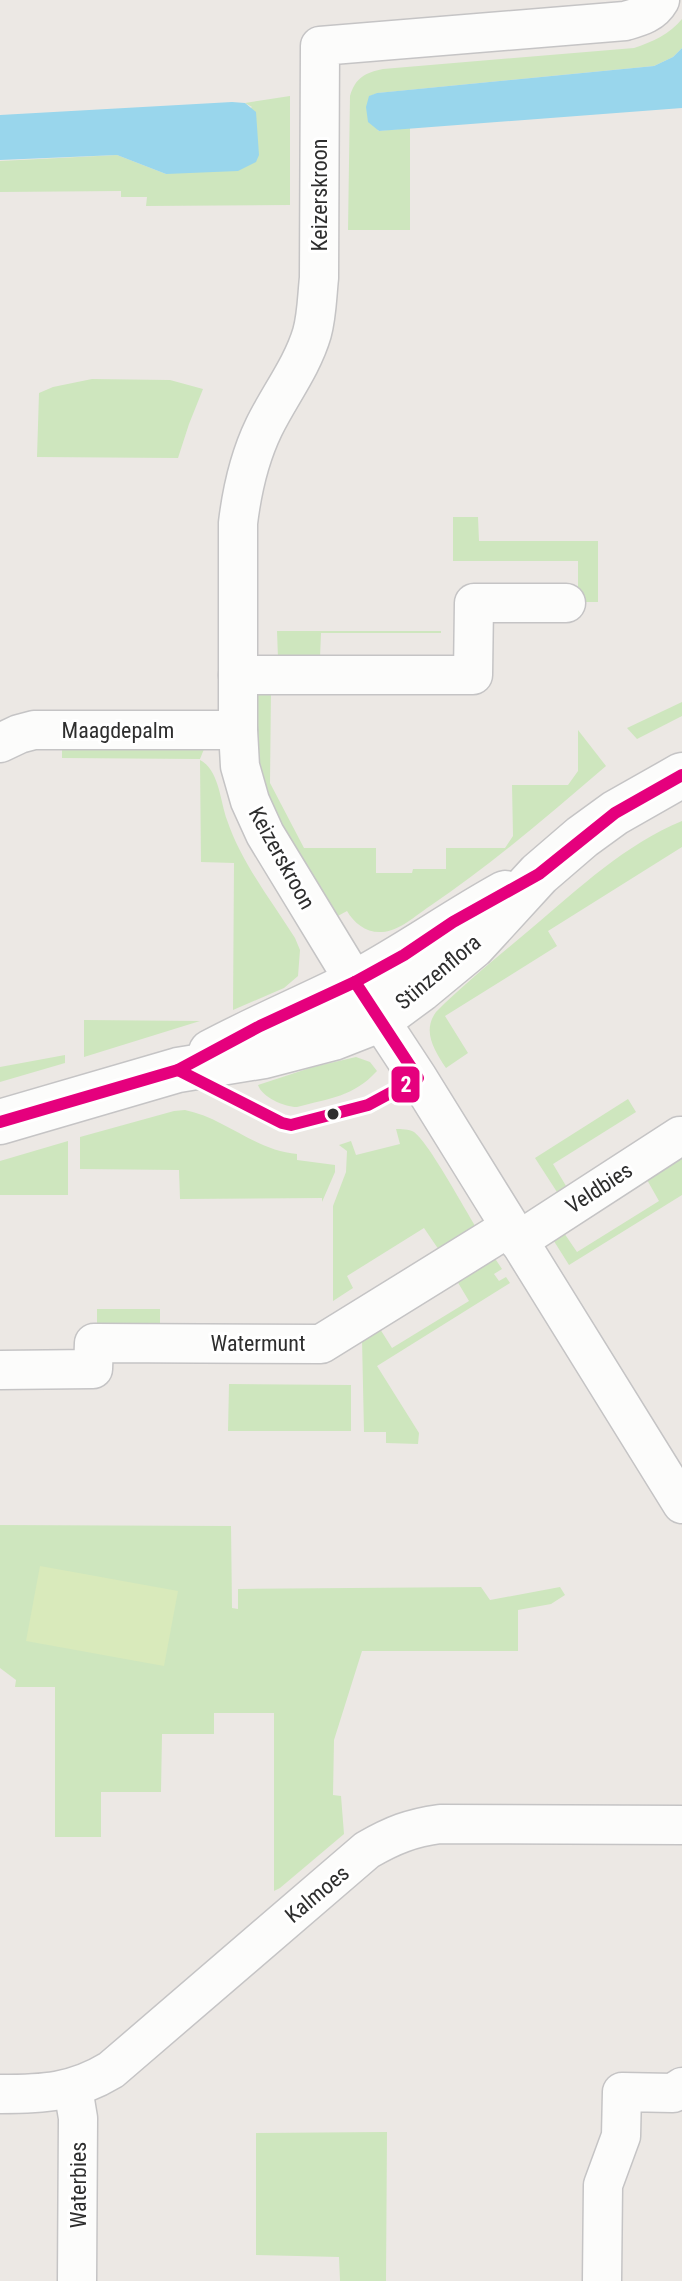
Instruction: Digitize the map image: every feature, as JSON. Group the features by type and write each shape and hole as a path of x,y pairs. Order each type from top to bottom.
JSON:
{"street":[{"name":"Keizerskroon","path":"660,0 643,16 625,21 320,46 319,278 316,315 305,351 255,447 241,495 238,523 238,730 240,766 250,801 265,834 682,1504"},
{"path":"238,675 473,675 474,603 566,603"},
{"name":"Maagdepalm","path":"0,743 34,730 238,730"},
{"name":"Stinzenflora","path":"0,1122 178,1070 264,1056 333,1038 379,1020 473,946 539,874 582,837 615,813 682,775"},
{"name":"Stinzenflora","path":"178,1070 260,1026 355,982 539,874"},
{"name":"Veldbies","path":"514,1234 680,1136"},
{"name":"Watermunt","path":"0,1370 93,1369 94,1343 321,1344 514,1234"},
{"name":"Kalmoes","path":"0,2094 56,2093 93,2081 111,2070 367,1850 390,1836 440,1824 682,1825"},
{"path":"602,2281 603,2185 621,2136 622,2092 673,2093 682,2087"},
{"name":"Waterbies","path":"73,2088 78,2118 77,2281"}],"green space":[{"path":"682,19 682,48 673,57 654,66 370,96 378,131 410,128 410,230 348,230 350,96 362,77 383,69 634,48 660,37"},
{"path":"290,96 290,205 146,206 147,197 121,197 121,191 0,192 0,161 117,155 166,174 252,107 245,103"},
{"path":"92,379 170,380 203,389 178,458 37,457 39,393"},
{"path":"453,517 478,517 479,541 598,541 598,602 578,602 578,561 453,561"},
{"path":"277,631 441,633 321,633 320,658 278,658"},
{"path":"257,692 271,692 270,783 304,848 376,848 376,873 446,869 446,848 505,848 513,836 512,785 568,785 578,771 578,730 606,766 542,821 453,890 401,926 389,931 371,931 357,923 347,911 336,917 275,815 259,769"},
{"path":"682,702 682,716 637,739 627,728"},
{"path":"62,747 204,749 200,759 62,758"},
{"path":"200,760 215,778 240,851 300,950 298,976 284,988 233,1010 234,863 201,862"},
{"path":"682,821 682,847 548,931 557,946 445,1016 468,1053 446,1068 430,1033 436,1012 604,868 642,842"},
{"path":"84,1020 200,1021 84,1057"},
{"path":"65,1055 65,1063 0,1082 0,1067"},
{"path":"356,1057 370,1062 377,1071 359,1086 330,1099 292,1107 269,1097 258,1085 313,1067"},
{"path":"628,1099 636,1112 553,1164 566,1186 557,1192 535,1158"},
{"path":"185,1110 214,1120 268,1147 297,1154 297,1160 335,1165 322,1202 322,1198 180,1199 179,1170 80,1169 80,1137"},
{"path":"396,1129 412,1131 420,1138 476,1227 439,1250 424,1228 347,1276 353,1288 333,1301 333,1206 346,1172 347,1151 339,1145 351,1141 356,1155 400,1144"},
{"path":"68,1141 68,1195 0,1195 0,1161"},
{"path":"682,1155 682,1195 569,1265 552,1238 564,1233 577,1252 659,1201 646,1178"},
{"path":"494,1257 502,1269 494,1274 499,1281 506,1277 510,1283 377,1366 419,1433 418,1444 386,1443 386,1432 364,1432 362,1339 380,1329 392,1348 469,1301 457,1281"},
{"path":"97,1309 160,1309 160,1329 97,1328"},
{"path":"229,1384 351,1385 351,1431 228,1431"},
{"path":"0,1525 231,1526 232,1608 238,1609 238,1589 481,1587 490,1600 560,1587 565,1595 551,1604 518,1610 518,1651 362,1651 334,1740 333,1795 341,1796 344,1834 274,1891 274,1713 214,1713 214,1734 162,1734 161,1792 101,1792 101,1837 55,1837 55,1687 15,1687 16,1680 0,1668"},
{"path":"40,1566 178,1591 164,1666 26,1641"},
{"path":"387,2132 386,2281 340,2281 339,2257 256,2255 256,2133"}],"water":[{"path":"682,48 682,108 379,131 368,122 366,107 369,96 377,93 654,66 673,57"},
{"path":"245,103 256,112 259,155 256,162 238,171 166,174 117,155 0,160 0,115"}],"transit line":[{"name":"2","path":"0,1122 178,1070 260,1026 355,982 539,874 615,813 682,775"},
{"name":"2","path":"178,1070 291,1125 368,1105 418,1078 355,982"}]}
